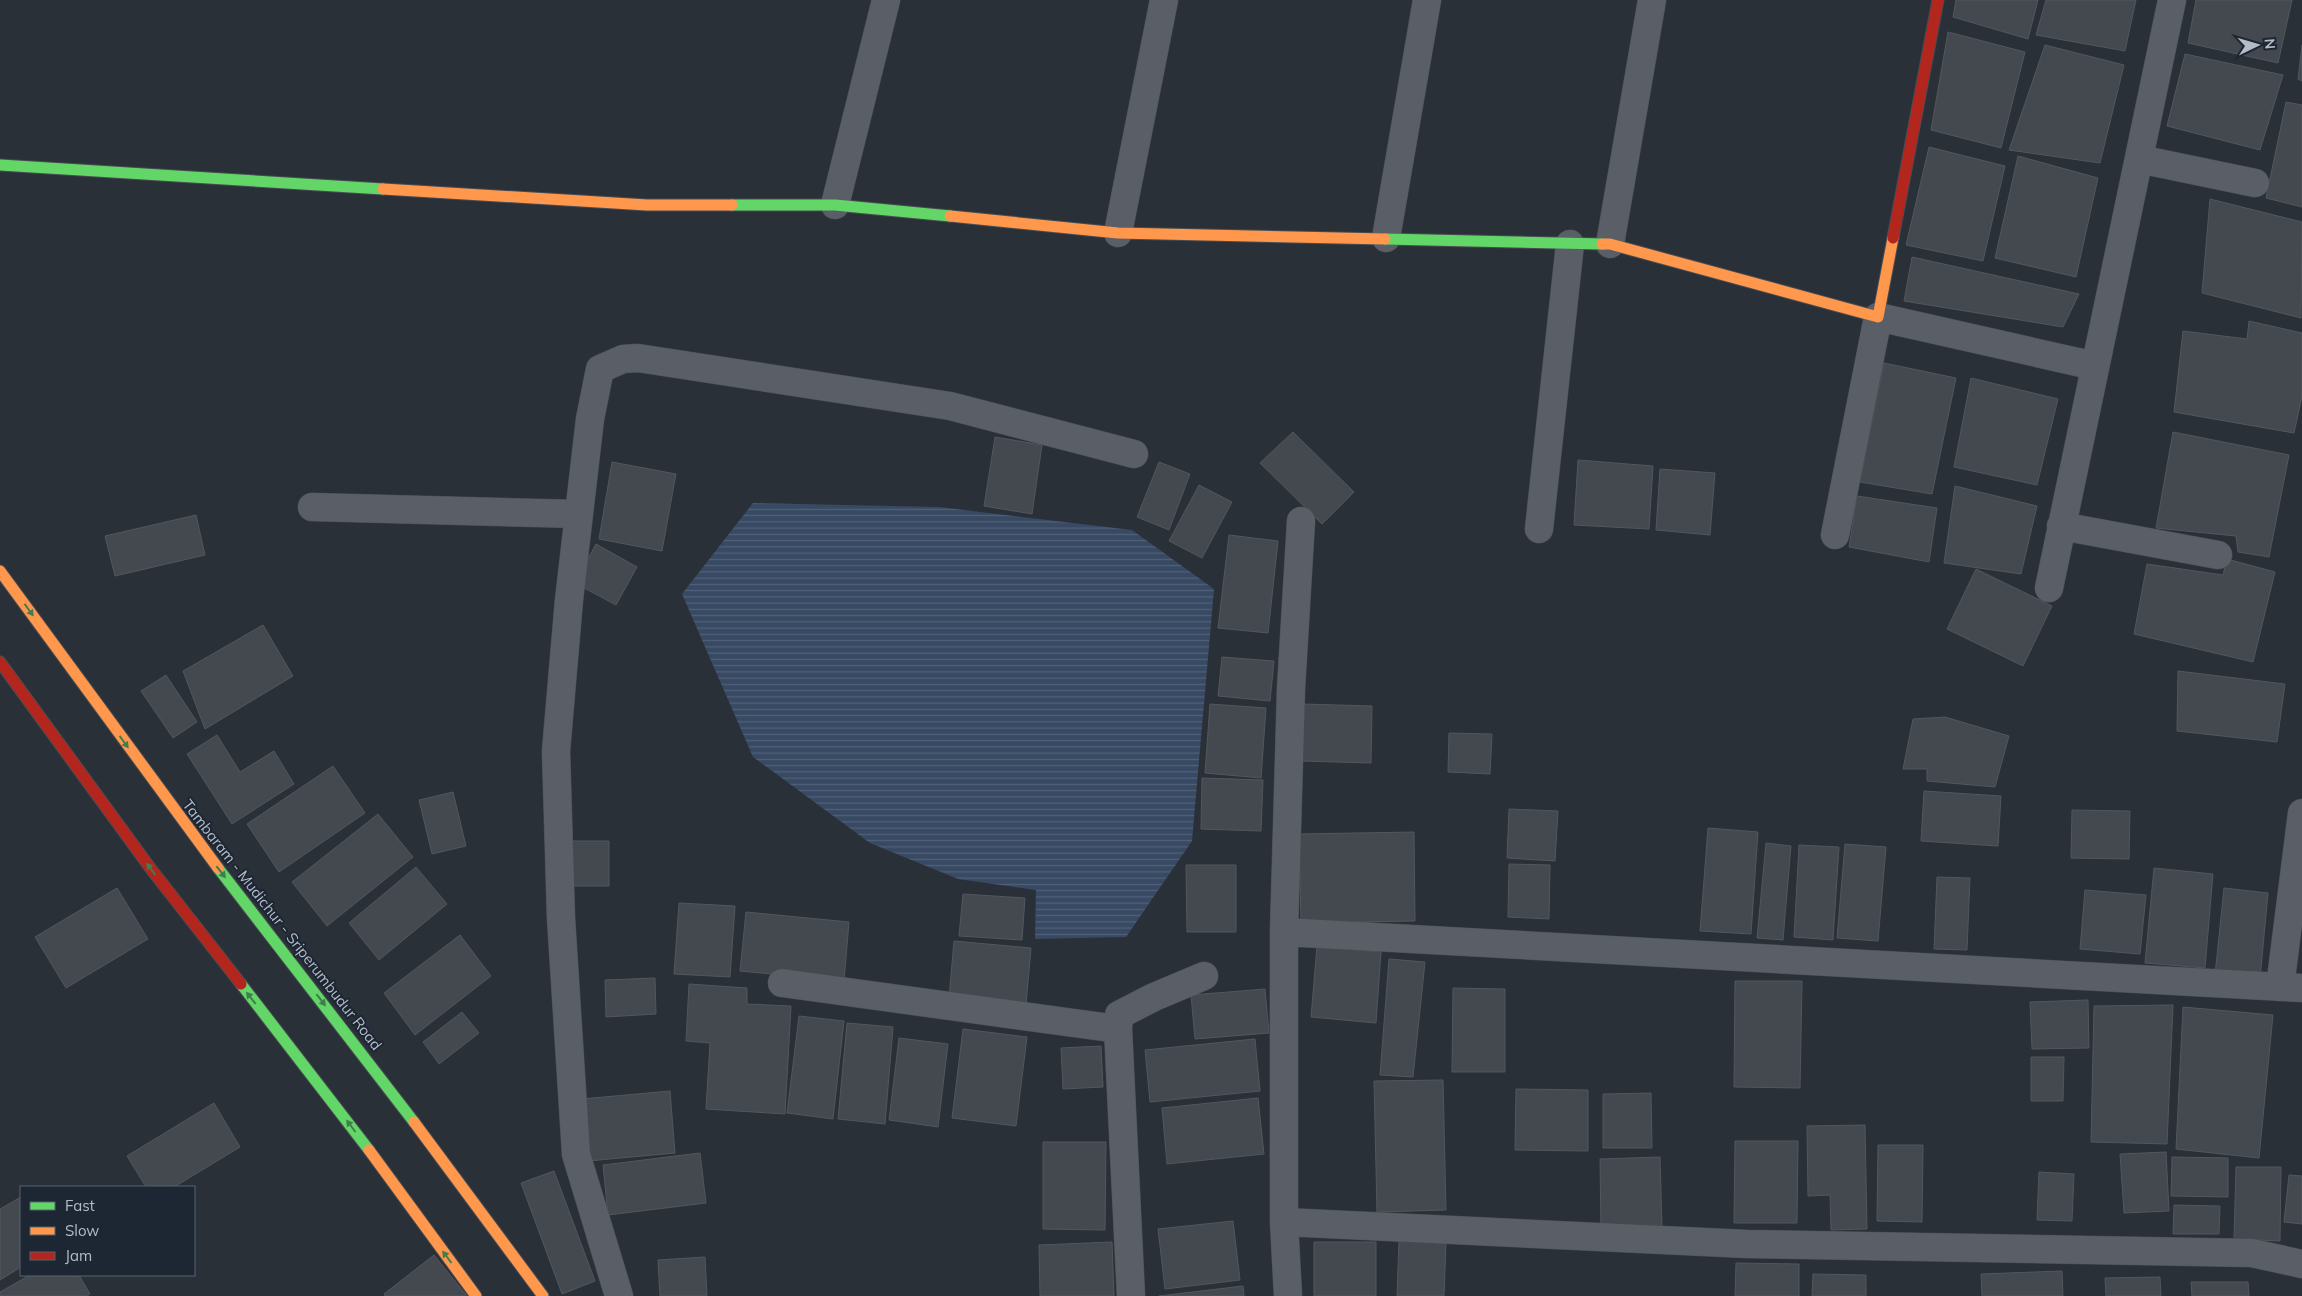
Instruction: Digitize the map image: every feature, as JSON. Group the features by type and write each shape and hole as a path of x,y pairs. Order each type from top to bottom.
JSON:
{"street":[{"path":"836,205 886,0"},
{"path":"1118,233 1164,0"},
{"path":"1386,238 1427,0"},
{"path":"1610,244 1652,0"},
{"path":"1835,535 1938,0"},
{"path":"2049,588 2172,0"},
{"path":"2139,159 2255,183"},
{"path":"0,165 647,204 836,205 1118,233 1610,244 1878,317 2095,366"},
{"path":"1539,529 1570,244"},
{"path":"619,1296 576,1154 561,918 556,751 568,600 590,418 600,368 623,359 638,358 950,406 1134,454"},
{"path":"312,507 579,514"},
{"path":"1288,1296 1284,1222 1284,932 1291,689 1301,521"},
{"path":"2061,526 2218,555"},
{"name":"Tambaram - Mudichur - Sriperumbudur Road","path":"0,571 194,837 384,1082 543,1296"},
{"path":"0,662 151,870 342,1114 476,1296"},
{"path":"1284,932 2291,987 2302,813"},
{"path":"1131,1296 1118,1029 1119,1015 1154,997 1204,976"},
{"path":"782,983 1118,1029"},
{"path":"1284,1222 1747,1244 2252,1253 2302,1264"}],"water":[{"path":"753,503 939,507 1132,530 1214,589 1192,841 1126,937 1035,939 1036,890 958,879 870,843 753,757 682,594"}],"building":[{"path":"1956,0 2038,0 2028,39 1953,17"},
{"path":"2046,0 2136,0 2125,51 2036,35"},
{"path":"2196,0 2292,0 2278,63 2188,43"},
{"path":"1948,32 2025,52 2001,148 1931,130"},
{"path":"2045,45 2124,65 2100,163 2009,150"},
{"path":"2302,45 2302,81 2298,79"},
{"path":"2185,54 2283,75 2260,150 2167,126"},
{"path":"2286,102 2302,105 2302,207 2266,198"},
{"path":"1929,147 2005,166 1983,261 1906,245"},
{"path":"2018,156 2098,178 2076,277 1995,258"},
{"path":"2210,199 2302,222 2301,318 2202,293"},
{"path":"1912,257 2079,294 2063,327 1904,301"},
{"path":"2249,321 2302,333 2302,396 2294,433 2174,412 2183,331 2247,339"},
{"path":"1884,363 1956,378 1932,494 1860,482"},
{"path":"1971,378 2058,399 2037,485 1954,467"},
{"path":"1293,432 1354,492 1322,524 1260,463"},
{"path":"2173,432 2289,455 2269,557 2238,552 2236,536 2156,528"},
{"path":"995,437 1042,445 1032,514 984,506"},
{"path":"1578,460 1653,466 1649,529 1574,525"},
{"path":"612,462 676,474 662,551 599,539"},
{"path":"1159,462 1190,474 1169,530 1137,517"},
{"path":"1660,469 1715,473 1710,535 1656,530"},
{"path":"1199,485 1232,502 1202,558 1169,541"},
{"path":"1955,486 2037,506 2021,574 1944,563"},
{"path":"1857,496 1937,508 1929,562 1849,547"},
{"path":"196,515 205,555 115,576 105,536"},
{"path":"1229,535 1278,541 1268,633 1218,628"},
{"path":"596,544 637,567 616,605 575,583"},
{"path":"2227,559 2275,572 2253,662 2134,634 2147,564 2223,575"},
{"path":"1976,569 2052,606 2023,666 1947,629"},
{"path":"263,625 293,676 205,729 183,671"},
{"path":"1222,657 1274,661 1270,701 1218,696"},
{"path":"2178,671 2285,684 2277,742 2177,731"},
{"path":"166,675 197,722 173,738 141,691"},
{"path":"1210,704 1266,708 1261,778 1205,773"},
{"path":"1302,704 1372,706 1371,763 1301,761"},
{"path":"1945,717 2009,736 1995,787 1927,781 1927,769 1903,769 1913,719"},
{"path":"1449,733 1492,734 1490,774 1448,772"},
{"path":"217,735 240,772 274,751 294,784 232,824 187,754"},
{"path":"333,766 365,813 279,872 247,824"},
{"path":"1202,778 1263,780 1261,831 1201,829"},
{"path":"1924,791 2001,796 1998,846 1921,841"},
{"path":"453,792 466,846 432,854 419,800"},
{"path":"1509,809 1558,811 1555,861 1507,858"},
{"path":"2072,810 2130,811 2129,859 2071,858"},
{"path":"378,814 413,857 327,926 292,882"},
{"path":"1708,828 1758,832 1751,934 1700,931"},
{"path":"1414,832 1415,921 1301,923 1299,834"},
{"path":"570,841 609,841 609,886 571,886"},
{"path":"1766,843 1791,846 1783,940 1757,938"},
{"path":"1845,844 1886,847 1878,941 1837,938"},
{"path":"1799,845 1839,847 1833,940 1794,937"},
{"path":"1509,864 1550,865 1549,919 1508,917"},
{"path":"1186,865 1236,865 1236,932 1187,932"},
{"path":"416,867 447,904 379,960 349,923"},
{"path":"2154,868 2213,874 2205,968 2145,963"},
{"path":"1937,877 1970,878 1967,950 1934,949"},
{"path":"117,888 148,939 66,988 35,937"},
{"path":"2224,888 2268,893 2260,979 2215,975"},
{"path":"2085,890 2146,895 2140,954 2080,949"},
{"path":"963,894 1025,898 1022,940 959,936"},
{"path":"679,903 735,906 730,977 674,974"},
{"path":"746,912 849,922 844,981 740,971"},
{"path":"460,935 491,976 415,1035 384,993"},
{"path":"954,941 1031,948 1026,1005 949,998"},
{"path":"1317,946 1381,952 1376,1023 1311,1017"},
{"path":"1389,959 1425,962 1413,1077 1380,1075"},
{"path":"655,978 656,1014 606,1017 605,980"},
{"path":"1735,981 1802,981 1800,1088 1734,1087"},
{"path":"689,984 747,988 747,1004 791,1006 785,1114 706,1109 710,1043 686,1041"},
{"path":"1453,988 1505,989 1505,1072 1452,1072"},
{"path":"1265,989 1269,1033 1195,1039 1191,995"},
{"path":"2088,1000 2089,1048 2032,1049 2030,1002"},
{"path":"2173,1005 2167,1144 2091,1142 2094,1006"},
{"path":"2183,1007 2273,1015 2259,1158 2176,1149"},
{"path":"462,1012 479,1033 439,1064 423,1042"},
{"path":"799,1016 844,1021 833,1119 787,1113"},
{"path":"847,1023 893,1027 885,1124 838,1119"},
{"path":"963,1029 1027,1037 1016,1126 952,1118"},
{"path":"899,1038 948,1044 938,1127 889,1120"},
{"path":"1255,1039 1260,1091 1150,1102 1145,1050"},
{"path":"1101,1046 1103,1087 1063,1089 1061,1048"},
{"path":"2031,1057 2064,1057 2063,1101 2031,1101"},
{"path":"1443,1080 1446,1210 1377,1212 1374,1081"},
{"path":"1516,1089 1588,1090 1588,1151 1515,1150"},
{"path":"670,1091 675,1153 588,1161 582,1099"},
{"path":"1651,1093 1652,1148 1603,1148 1603,1094"},
{"path":"1258,1098 1264,1154 1167,1164 1162,1108"},
{"path":"214,1103 240,1147 176,1186 145,1186 127,1156"},
{"path":"1865,1125 1867,1229 1831,1230 1830,1195 1808,1196 1807,1126"},
{"path":"1735,1141 1798,1141 1797,1223 1734,1223"},
{"path":"1043,1142 1106,1142 1105,1230 1043,1229"},
{"path":"1878,1145 1923,1145 1922,1222 1877,1221"},
{"path":"2166,1152 2169,1211 2124,1213 2120,1154"},
{"path":"700,1153 706,1203 608,1215 603,1165"},
{"path":"1660,1157 1662,1228 1601,1230 1600,1159"},
{"path":"2172,1157 2228,1158 2228,1197 2171,1196"},
{"path":"2236,1167 2281,1167 2280,1241 2234,1239"},
{"path":"554,1171 595,1281 562,1294 521,1183"},
{"path":"2039,1172 2074,1174 2072,1221 2037,1220"},
{"path":"2289,1175 2302,1176 2302,1224 2284,1222"},
{"path":"20,1198 20,1268 0,1280 0,1209"},
{"path":"2174,1205 2220,1206 2219,1234 2173,1234"},
{"path":"1233,1221 1240,1280 1165,1289 1158,1229"},
{"path":"1399,1241 1446,1243 1444,1296 1397,1296"},
{"path":"1112,1242 1114,1296 1040,1296 1039,1245"},
{"path":"1314,1242 1376,1242 1376,1296 1314,1296"},
{"path":"434,1255 467,1296 385,1296 384,1294"},
{"path":"705,1257 707,1296 660,1296 658,1260"},
{"path":"1736,1263 1799,1264 1799,1296 1735,1296"},
{"path":"2062,1271 2063,1296 1982,1296 1981,1274"},
{"path":"1813,1274 1866,1275 1866,1296 1812,1296"},
{"path":"28,1276 80,1276 90,1294 87,1296 0,1296 0,1292"},
{"path":"2160,1277 2161,1296 2106,1296 2105,1278"},
{"path":"2191,1282 2248,1282 2249,1296 2192,1296"},
{"path":"1243,1286 1244,1296 1159,1296"}],"traffic: fast":[{"path":"0,165 383,189"},
{"path":"732,205 835,205 950,216"},
{"path":"1385,239 1602,244"},
{"path":"218,868 414,1122"},
{"path":"241,984 369,1150"}],"traffic: slow":[{"path":"383,189 647,205 732,205"},
{"path":"950,216 1118,233 1385,239"},
{"path":"1602,244 1610,244 1878,317 1893,238"},
{"path":"0,571 218,868"},
{"path":"414,1122 543,1296"},
{"path":"369,1150 476,1296"}],"traffic: jam":[{"path":"1893,238 1938,0"},
{"path":"0,662 151,869 241,984"}]}
